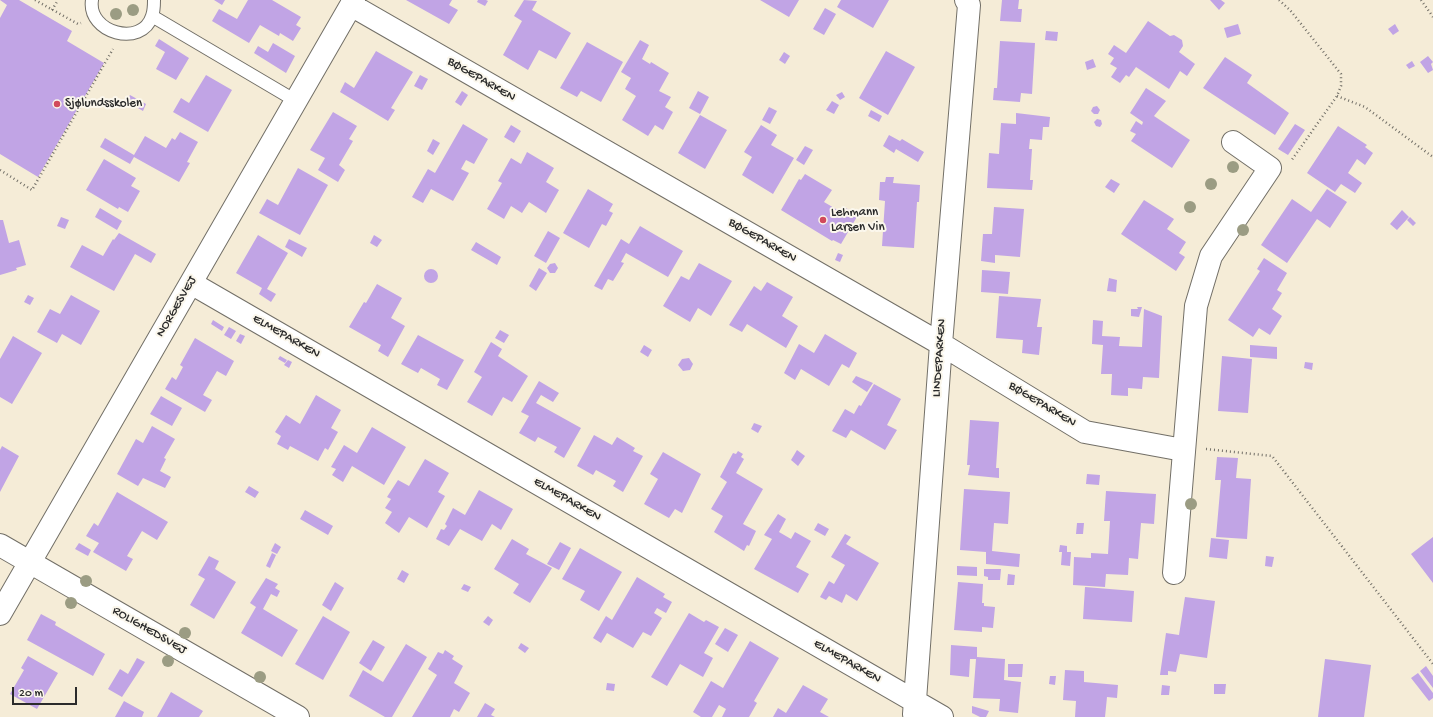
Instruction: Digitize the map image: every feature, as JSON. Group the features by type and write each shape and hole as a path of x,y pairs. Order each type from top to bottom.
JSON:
{"street":[{"name":"LINDEPARKEN","path":"914,709 941,344 969,4 966,0"},
{"name":"BØGEPARKEN","path":"353,3 941,344 1085,432 1183,450"},
{"name":"NORGESVEJ","path":"0,614 353,3"},
{"path":"1174,573 1196,306 1211,256 1270,168 1233,142"},
{"name":"ELMEPARKEN","path":"192,282 914,709 942,717"},
{"name":"ROLIGHEDSVEJ","path":"0,546 287,714"}],"lane":[{"path":"92,0 92,5 97,20 108,30 118,34 135,32 145,26 152,16 154,0"},
{"path":"152,16 296,101"}],"path":[{"path":"35,0 78,24 96,16"},
{"path":"52,10 58,0"},
{"path":"1270,168 1281,175 1337,96 1342,86 1341,74 1290,10 1279,0"},
{"path":"1420,0 1433,17"},
{"path":"0,170 32,190 110,55 118,34"},
{"path":"1337,96 1365,107 1433,157"},
{"path":"1183,450 1195,448 1272,456 1433,664"}],"building":[{"path":"0,0 19,0 72,31 67,41 104,63 38,177 0,154 0,18 7,5"},
{"path":"214,0 225,0 222,5"},
{"path":"248,0 272,0 301,17 296,25 301,28 293,41 280,33 279,36 260,25 249,43 212,21 219,9 237,19"},
{"path":"406,0 452,0 449,5 458,10 449,24"},
{"path":"478,0 488,1 485,6 477,2"},
{"path":"524,0 537,1 532,10 571,33 556,59 539,50 528,70 503,55 522,21 514,16"},
{"path":"760,0 799,0 789,17"},
{"path":"841,0 889,0 873,28 837,7"},
{"path":"1002,0 1019,0 1018,9 1022,9 1021,22 1000,21"},
{"path":"1210,0 1221,0 1225,3 1219,10"},
{"path":"825,8 836,14 824,35 813,29"},
{"path":"1148,21 1170,36 1174,35 1182,40 1183,46 1179,52 1195,64 1187,76 1180,71 1169,89 1136,67 1129,77 1126,75 1120,83 1111,77 1117,68 1110,64 1114,58 1108,54 1114,45 1126,53"},
{"path":"1238,24 1241,34 1227,38 1224,28"},
{"path":"1395,24 1399,31 1393,35 1388,29"},
{"path":"1046,31 1058,32 1057,41 1045,40"},
{"path":"159,39 189,58 176,80 156,69 165,52 155,46"},
{"path":"640,40 649,45 642,59 650,64 651,62 669,73 659,91 671,97 665,107 673,112 663,130 655,125 648,136 622,120 636,96 625,89 631,78 621,72"},
{"path":"1000,41 1035,43 1032,94 1021,93 1020,102 993,100 994,88 997,88"},
{"path":"587,42 623,62 601,102 581,91 577,97 560,88"},
{"path":"273,43 295,56 286,73 254,53 258,46 268,52"},
{"path":"376,51 413,72 391,108 395,110 388,121 340,92 345,82 354,88"},
{"path":"886,51 915,67 888,115 859,98"},
{"path":"784,52 790,56 785,64 779,60"},
{"path":"1428,56 1433,62 1431,64 1433,70 1428,73 1420,62"},
{"path":"1225,57 1252,75 1247,83 1289,113 1275,135 1203,88"},
{"path":"1093,59 1096,67 1087,70 1085,62"},
{"path":"1412,61 1415,66 1409,69 1406,65"},
{"path":"206,75 232,90 208,132 173,112 181,98 189,103"},
{"path":"420,75 428,79 422,90 414,86"},
{"path":"1146,88 1166,101 1154,116 1190,140 1172,168 1131,141 1136,134 1130,131 1136,121 1142,125 1143,122 1130,113"},
{"path":"462,91 468,95 461,106 455,102"},
{"path":"698,91 709,97 700,114 689,108"},
{"path":"842,92 845,97 840,100 836,95"},
{"path":"130,95 146,104 143,111 126,101"},
{"path":"832,101 839,105 834,114 826,110"},
{"path":"1097,106 1100,110 1098,114 1094,114 1091,111 1093,107"},
{"path":"769,107 777,111 770,124 762,120"},
{"path":"871,110 882,116 879,122 868,116"},
{"path":"333,112 357,126 349,139 353,141 339,165 345,170 338,182 318,170 325,158 310,150"},
{"path":"1016,113 1050,117 1049,127 1043,127 1042,140 1030,139 1029,149 1032,149 1030,180 1033,180 1032,190 987,188 989,153 999,154 1001,123 1016,124"},
{"path":"700,115 727,130 705,169 678,153"},
{"path":"1097,119 1101,120 1102,124 1100,127 1096,126 1094,122"},
{"path":"463,124 488,139 474,164 466,160 461,169 469,173 453,201 431,189 423,203 412,197 428,169 435,173"},
{"path":"1295,124 1305,130 1288,155 1278,149"},
{"path":"511,125 521,131 514,143 504,137"},
{"path":"761,125 777,135 771,145 794,158 773,194 742,175 752,157 744,152"},
{"path":"1338,126 1367,145 1365,147 1373,153 1365,165 1357,159 1348,173 1362,183 1355,193 1341,184 1335,192 1307,173"},
{"path":"180,132 198,142 187,162 190,163 179,182 134,157 130,164 100,147 105,138 134,155 145,136 166,148 172,138 175,140"},
{"path":"889,135 900,141 902,139 924,152 918,162 896,149 894,153 883,146"},
{"path":"433,139 440,143 433,155 427,151"},
{"path":"805,146 813,150 804,165 796,160"},
{"path":"527,152 554,168 546,182 559,190 546,213 529,202 522,213 511,206 504,219 487,209 502,183 498,181 511,158 521,164"},
{"path":"104,159 136,178 131,186 140,191 128,212 119,207 118,209 86,190"},
{"path":"298,168 328,185 300,235 259,213 267,199 278,205"},
{"path":"805,174 832,190 824,202 841,212 844,207 858,215 841,244 833,240 832,241 781,210 799,179 801,180"},
{"path":"886,177 894,177 893,183 920,185 919,202 917,202 914,248 882,246 885,201 879,200 880,182 885,182"},
{"path":"1111,179 1120,184 1114,193 1105,187"},
{"path":"588,189 613,204 609,211 613,213 606,226 602,224 589,248 563,233"},
{"path":"1327,189 1347,202 1330,228 1317,219 1287,263 1261,245 1292,199 1311,212"},
{"path":"1144,200 1174,219 1167,229 1186,242 1179,253 1185,257 1176,271 1121,234"},
{"path":"994,207 1024,209 1020,257 995,255 995,263 981,261 983,234 992,234"},
{"path":"100,208 122,221 117,230 95,217"},
{"path":"1402,210 1409,217 1397,230 1390,224"},
{"path":"61,217 69,220 65,229 57,226"},
{"path":"1410,217 1416,223 1413,226 1407,220"},
{"path":"0,220 3,220 9,243 19,240 26,265 16,268 17,270 0,275"},
{"path":"640,226 683,251 668,277 626,253 621,262 624,263 613,281 608,279 602,290 594,286 621,239 629,244"},
{"path":"548,231 560,238 546,263 534,256"},
{"path":"119,233 156,254 151,263 135,254 114,291 70,267 82,245 103,256 113,239 114,240"},
{"path":"258,235 288,253 267,289 276,294 271,302 259,294 262,288 236,273"},
{"path":"374,235 382,240 377,247 370,243"},
{"path":"289,239 307,248 302,257 285,247"},
{"path":"476,242 501,257 497,265 471,250"},
{"path":"838,253 843,255 840,262 835,260"},
{"path":"1264,258 1287,273 1277,290 1282,293 1272,309 1282,316 1270,335 1259,328 1253,337 1228,320 1260,271 1257,269"},
{"path":"555,263 558,268 555,273 550,273 547,268 550,264"},
{"path":"699,263 732,281 711,316 698,308 690,322 663,306 681,276 689,280"},
{"path":"539,268 547,273 536,291 529,286"},
{"path":"431,269 436,271 438,276 436,281 431,283 426,281 424,276 426,271"},
{"path":"982,270 1010,272 1008,294 981,292"},
{"path":"1109,278 1117,280 1116,292 1107,291"},
{"path":"767,282 793,297 782,316 798,326 786,348 747,324 742,332 729,325 754,286 761,291"},
{"path":"377,284 402,298 391,318 405,326 388,357 378,351 381,345 349,327"},
{"path":"28,295 34,298 30,305 24,302"},
{"path":"71,295 100,311 81,345 62,334 57,343 37,332 50,309 60,314"},
{"path":"999,296 1041,299 1037,327 1042,327 1039,355 1022,353 1023,340 996,338"},
{"path":"1137,307 1142,307 1139,317 1131,316 1131,309 1138,309"},
{"path":"1144,309 1162,316 1159,378 1143,377 1142,389 1128,388 1128,396 1111,395 1112,374 1101,374 1103,345 1092,344 1093,320 1103,321 1102,336 1120,337 1119,346 1142,347"},
{"path":"213,320 224,327 222,331 211,324"},
{"path":"229,327 236,331 231,339 224,335"},
{"path":"500,330 509,335 504,343 495,338"},
{"path":"240,334 245,336 241,344 236,341"},
{"path":"825,334 857,353 849,368 842,364 829,386 801,369 795,380 784,373 799,344 814,353"},
{"path":"418,335 464,360 447,390 437,385 440,379 421,368 418,373 401,364"},
{"path":"13,336 42,353 12,404 0,397 0,359"},
{"path":"195,338 234,361 226,376 217,371 203,395 212,400 205,412 165,389 172,377 176,380 183,367 180,365"},
{"path":"491,342 502,349 498,356 528,376 512,402 503,397 492,416 467,402 482,377 474,372"},
{"path":"644,345 652,350 648,357 640,352"},
{"path":"1250,345 1277,347 1277,359 1250,357"},
{"path":"280,356 287,360 285,363 278,359"},
{"path":"1222,356 1252,359 1248,413 1218,411"},
{"path":"689,358 693,364 690,370 683,371 678,365 682,359"},
{"path":"288,360 292,362 289,368 284,365"},
{"path":"1305,362 1313,363 1312,370 1304,368"},
{"path":"856,376 873,383 867,392 852,382"},
{"path":"539,381 559,393 553,402 541,395 536,403 581,428 564,458 554,452 557,447 538,437 535,442 519,433 529,416 521,412"},
{"path":"874,384 901,399 887,425 897,430 885,450 851,430 846,438 832,431 845,409 854,414 859,405 861,406"},
{"path":"316,395 341,410 331,428 338,432 328,450 325,448 318,461 290,446 288,450 277,444 281,436 275,432 286,415 300,424"},
{"path":"161,396 182,408 172,426 150,414"},
{"path":"970,420 999,422 996,468 999,468 999,478 968,475 970,465 967,465"},
{"path":"754,423 762,426 758,433 751,429"},
{"path":"152,426 175,439 164,458 166,459 160,471 171,477 165,488 143,478 138,486 117,474 136,439 143,443"},
{"path":"372,427 406,447 384,485 352,466 343,482 332,475 336,469 331,467 344,445 357,453"},
{"path":"594,435 612,445 617,437 635,448 633,451 643,456 623,492 613,486 616,481 596,470 593,475 577,466"},
{"path":"2,446 19,456 0,492 0,450"},
{"path":"797,450 805,456 798,466 791,460"},
{"path":"738,451 743,454 741,457 744,459 736,473 763,489 743,524 756,531 749,546 747,545 744,551 714,532 723,516 711,509 727,482 720,477 733,453 736,454"},
{"path":"663,452 701,474 682,513 675,509 669,518 644,504 658,479 650,474"},
{"path":"1217,457 1238,458 1236,478 1251,479 1247,539 1216,537 1221,480 1215,480"},
{"path":"425,459 449,473 438,492 445,496 427,528 409,517 399,533 385,523 392,512 385,508 391,499 387,497 398,480 409,486"},
{"path":"1087,474 1100,475 1099,485 1086,484"},
{"path":"249,486 259,492 255,498 245,492"},
{"path":"964,489 1010,492 1008,524 994,523 992,551 1020,554 1019,567 986,564 986,552 960,550"},
{"path":"479,490 513,509 501,530 492,524 482,541 460,529 449,546 436,539 441,529 444,530 447,526 445,524 453,508 465,515"},
{"path":"1106,491 1156,494 1154,524 1141,523 1138,559 1129,558 1128,575 1106,574 1105,587 1073,585 1074,557 1091,558 1091,553 1108,554 1110,521 1104,521"},
{"path":"117,492 168,522 157,540 142,531 127,556 133,559 126,571 93,552 99,543 86,536 94,523 98,526"},
{"path":"305,510 333,526 328,535 300,519"},
{"path":"778,514 786,519 779,532 791,539 795,532 811,541 796,567 809,574 798,593 754,569 772,539 764,535"},
{"path":"818,523 829,529 825,536 814,530"},
{"path":"1077,523 1084,523 1083,534 1076,534"},
{"path":"845,534 851,537 846,544 879,563 857,601 846,594 842,603 829,596 826,600 820,597 829,581 834,584 845,565 831,557"},
{"path":"1433,537 1433,583 1411,554"},
{"path":"1211,538 1229,540 1227,559 1209,557"},
{"path":"512,539 529,549 526,554 552,568 530,603 513,593 519,584 494,569"},
{"path":"560,542 571,548 559,570 547,564"},
{"path":"79,543 91,550 88,556 75,549"},
{"path":"275,543 281,547 277,554 271,551"},
{"path":"1060,545 1067,546 1067,552 1071,552 1070,566 1061,565 1062,552 1059,552"},
{"path":"580,548 622,572 599,611 580,600 585,591 562,579"},
{"path":"272,553 276,555 270,568 266,566"},
{"path":"209,556 219,561 215,569 236,582 214,619 190,605 205,579 198,575"},
{"path":"1266,556 1274,557 1272,567 1265,566"},
{"path":"957,566 977,567 977,576 957,575"},
{"path":"984,569 1001,569 1000,580 988,580 988,577 984,576"},
{"path":"402,570 409,574 404,583 397,579"},
{"path":"1008,574 1015,575 1014,585 1007,585"},
{"path":"637,577 665,594 663,597 672,602 666,613 657,608 654,613 662,618 651,636 643,632 633,648 607,633 601,643 593,638 606,616 612,620"},
{"path":"266,578 278,584 275,588 280,591 277,597 271,594 263,609 298,630 282,657 241,633 256,607 250,603"},
{"path":"335,582 344,588 331,611 322,605"},
{"path":"958,582 983,584 982,603 984,603 984,606 995,607 993,628 982,627 982,632 954,630"},
{"path":"464,584 471,587 468,592 461,589"},
{"path":"1085,587 1134,591 1132,622 1083,619"},
{"path":"1185,597 1215,601 1207,658 1180,654 1176,672 1168,671 1168,675 1160,675 1166,633 1179,635"},
{"path":"689,613 704,622 706,620 719,627 704,653 713,658 703,677 680,664 667,686 651,677"},
{"path":"41,614 56,622 55,625 105,654 93,676 27,640"},
{"path":"323,616 350,632 323,680 295,664"},
{"path":"488,616 493,620 489,626 483,622"},
{"path":"725,628 738,635 728,652 715,644"},
{"path":"373,640 385,647 371,671 359,663"},
{"path":"750,641 779,658 754,701 757,703 749,717 722,717 726,709 719,705 712,717 701,717 693,712 711,681 723,688"},
{"path":"521,643 529,648 525,653 518,648"},
{"path":"406,644 427,657 392,717 385,717 349,696 363,670 383,682"},
{"path":"951,645 977,647 977,657 1005,659 1004,680 1021,682 1018,713 999,711 1000,699 973,698 976,659 970,659 969,677 950,675"},
{"path":"445,650 454,656 452,659 463,666 454,683 470,693 459,712 454,709 450,717 412,717 437,675 428,669 438,652 443,654"},
{"path":"28,656 58,673 37,709 10,694 24,670 21,668"},
{"path":"137,658 145,662 122,697 108,689 120,669 128,674"},
{"path":"1325,659 1371,665 1364,717 1318,717"},
{"path":"1008,664 1023,664 1022,677 1008,677"},
{"path":"1426,666 1433,676 1433,688 1420,671"},
{"path":"1065,670 1084,671 1084,682 1118,685 1117,698 1107,697 1105,717 1075,717 1076,701 1063,700"},
{"path":"1418,673 1433,693 1433,698 1429,701 1411,678"},
{"path":"1050,676 1056,676 1055,685 1049,684"},
{"path":"607,683 615,684 614,691 606,690"},
{"path":"1214,684 1226,684 1225,694 1214,694"},
{"path":"803,685 828,699 820,712 829,717 773,717 778,708 786,713"},
{"path":"1162,685 1170,686 1169,695 1161,695"},
{"path":"171,692 203,711 199,717 157,717"},
{"path":"124,701 144,712 142,717 115,717"},
{"path":"485,703 495,709 491,715 495,717 477,717"},
{"path":"972,706 989,711 986,717 980,717 972,713"}],"place":[{"name":"Sjølundsskolen","path":"57,104"},
{"name":"Lehmann Larsen Vin","path":"823,220"}]}
